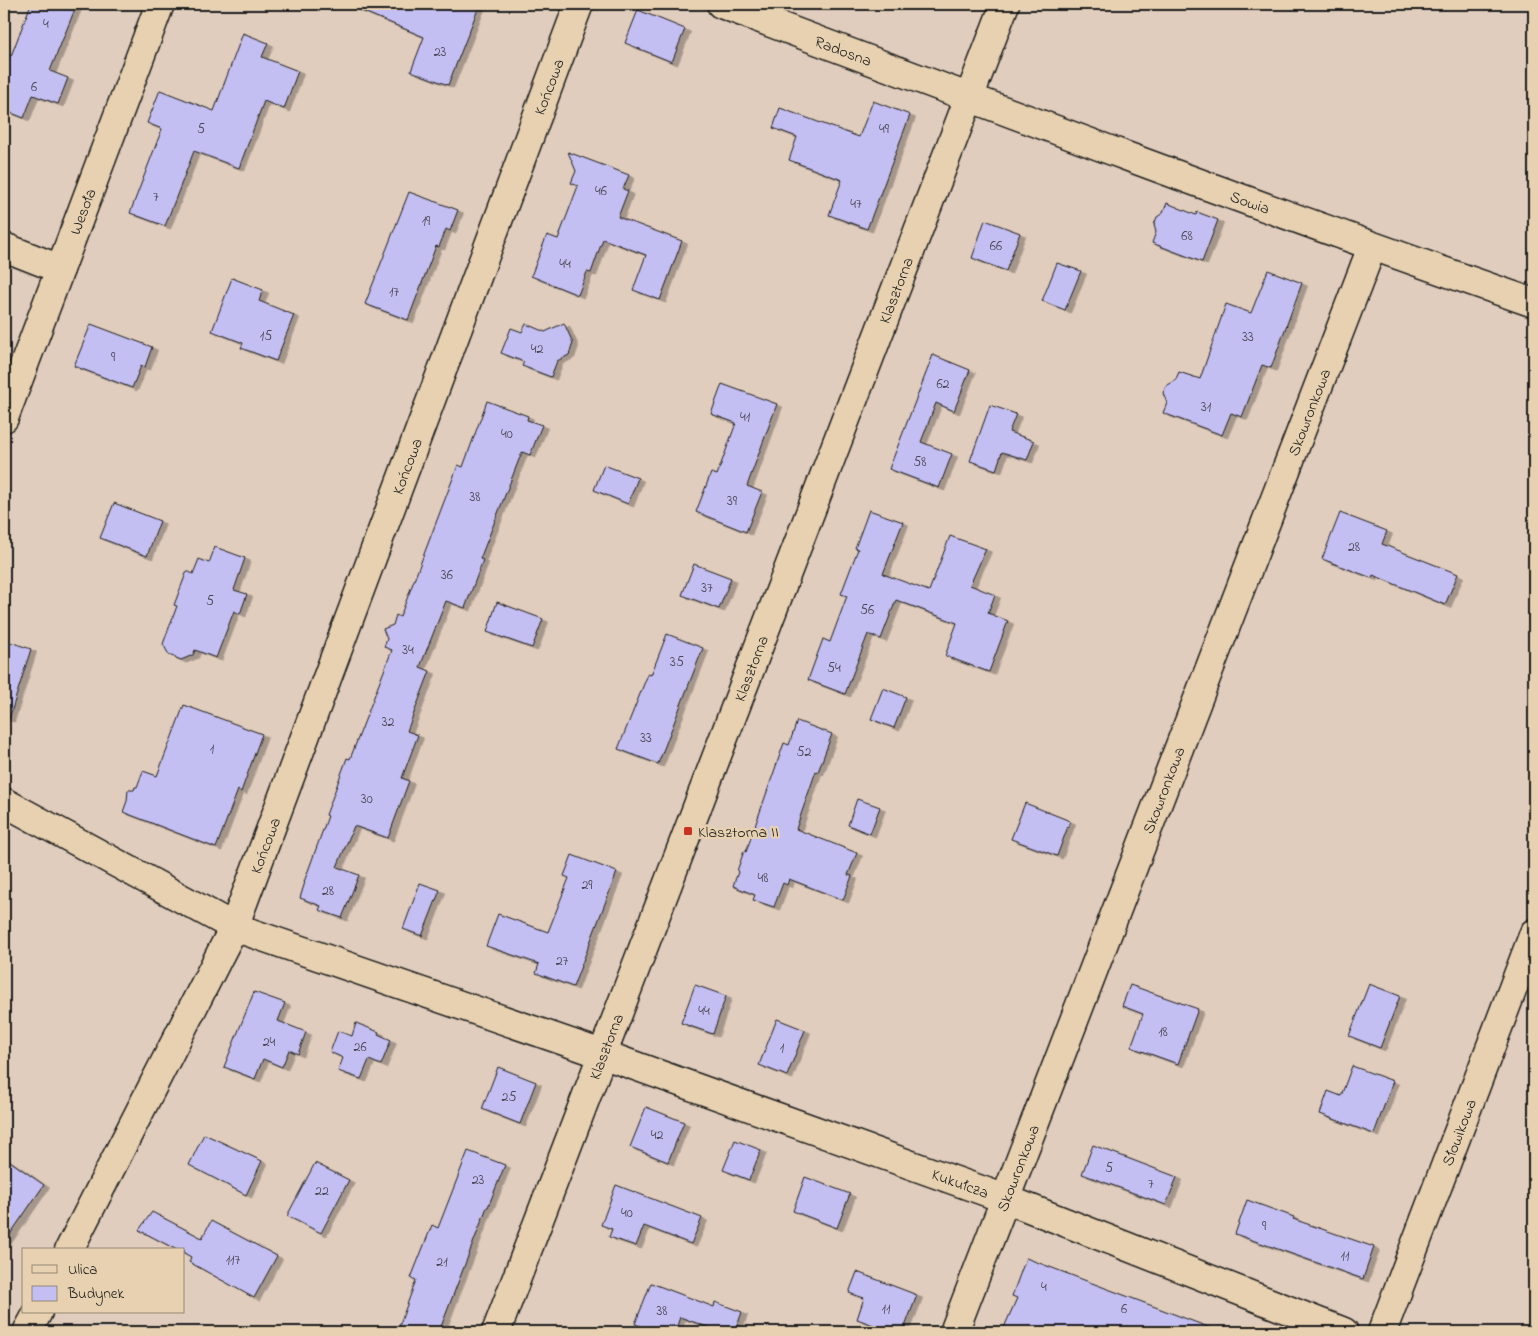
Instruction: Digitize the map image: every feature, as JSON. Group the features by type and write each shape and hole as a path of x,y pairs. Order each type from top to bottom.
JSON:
{"street":[{"name":"Wesoła","path":"4,418 160,4"},
{"name":"Końcowa","path":"70,1248 234,927 578,4"},
{"name":"Radosna","path":"720,4 968,98"},
{"name":"Klasztorna","path":"496,1332 1005,4"},
{"name":"Sowia","path":"968,98 1372,247 1534,304"},
{"path":"4,247 60,269"},
{"name":"Skowronkowa","path":"954,1332 1372,247"},
{"path":"4,802 234,927"},
{"name":"Kukułcza","path":"234,927 602,1054 1006,1199 1344,1332"},
{"name":"Słowikowa","path":"1382,1332 1534,933"},
{"path":"27,1332 37,1314"}],"building":[{"path":"31,4 77,4 50,71 68,78 58,104 33,95 24,118 4,110 4,53 11,56"},
{"path":"345,4 480,4 448,85 411,71 424,37"},
{"path":"638,10 685,29 672,62 625,43"},
{"path":"243,33 268,43 262,57 298,71 284,109 264,101 239,168 194,151 165,226 130,213 162,129 147,123 160,90 214,111"},
{"path":"873,101 910,115 867,229 829,215 842,180 789,160 797,137 773,128 780,108 859,137"},
{"path":"568,152 629,175 623,189 628,191 618,217 682,241 660,300 633,290 646,255 603,239 591,273 587,272 578,295 531,276 547,235 558,239 578,186 571,183 576,171"},
{"path":"409,192 458,210 450,231 446,229 439,247 436,246 408,320 365,304"},
{"path":"1167,203 1196,215 1197,212 1218,220 1202,262 1152,243 1156,232 1154,225 1157,217 1163,213"},
{"path":"985,220 1020,233 1006,271 972,258"},
{"path":"1057,263 1081,271 1065,310 1042,301"},
{"path":"1268,270 1302,283 1271,368 1262,365 1242,417 1231,413 1222,435 1163,413 1167,403 1163,393 1166,386 1175,381 1179,372 1200,379 1226,304 1251,313"},
{"path":"232,278 263,290 259,301 294,315 276,361 241,348 243,343 212,331"},
{"path":"564,323 573,343 569,355 557,361 551,377 522,366 524,362 501,353 511,328 522,332 526,324 545,332"},
{"path":"91,324 152,347 145,367 141,366 132,388 74,366"},
{"path":"933,355 970,370 954,411 936,403 921,442 952,454 939,488 889,469"},
{"path":"722,384 777,404 747,486 762,492 746,532 696,512 711,473 717,475 736,423 711,414"},
{"path":"487,401 528,416 527,420 542,425 530,455 522,452 480,559 483,560 465,608 446,601 420,667 430,671 407,731 418,735 402,778 409,781 388,838 354,826 337,867 359,875 342,918 319,910 321,906 300,898 304,882 347,758 350,759 392,650 384,647 387,639 383,629 393,625 396,615 400,617 458,465 463,467"},
{"path":"990,405 1016,414 1009,432 1034,441 1027,460 1002,452 996,470 970,461"},
{"path":"604,465 638,478 628,504 594,490"},
{"path":"114,503 160,521 147,556 100,538"},
{"path":"869,510 903,522 883,574 929,591 950,536 986,549 970,585 995,595 988,613 1008,621 989,672 945,656 957,623 896,600 881,639 868,634 845,694 808,680 823,639 830,642 847,596 841,594 858,549 855,548"},
{"path":"1340,513 1387,531 1382,544 1458,574 1445,605 1373,575 1372,578 1322,559"},
{"path":"215,547 245,558 234,590 247,594 240,614 234,611 216,658 195,650 193,655 181,660 169,655 163,644 177,606 174,605 187,571 193,574 199,559 209,563"},
{"path":"694,564 731,578 719,609 682,595"},
{"path":"497,602 543,619 532,648 487,632"},
{"path":"667,634 703,648 658,764 618,749 648,674 651,675"},
{"path":"4,640 31,649 9,719 4,718"},
{"path":"883,688 906,697 894,728 871,719"},
{"path":"184,705 262,734 241,792 238,790 216,848 123,812 128,790 134,790 137,787 143,771 157,776"},
{"path":"797,721 832,734 818,772 816,771 796,829 857,853 848,875 852,876 843,900 789,879 787,885 783,883 774,907 753,900 755,895 733,886 784,743 789,745"},
{"path":"857,799 880,807 870,834 848,825"},
{"path":"1025,803 1070,821 1057,856 1011,839"},
{"path":"572,855 617,872 573,987 536,973 539,964 486,946 498,914 548,932 569,878 564,876"},
{"path":"420,883 440,890 422,936 403,929"},
{"path":"1369,984 1400,996 1380,1048 1349,1036"},
{"path":"695,985 726,996 713,1034 681,1023"},
{"path":"1130,985 1198,1009 1178,1064 1131,1047 1143,1014 1122,1006"},
{"path":"254,992 285,1003 278,1021 306,1032 298,1054 289,1050 282,1067 263,1059 255,1079 224,1067"},
{"path":"777,1019 805,1030 787,1076 759,1065"},
{"path":"356,1023 379,1032 378,1034 391,1040 381,1065 369,1060 361,1079 338,1071 343,1058 330,1052 338,1031 352,1036"},
{"path":"1352,1066 1393,1081 1374,1134 1320,1114 1328,1091 1341,1096"},
{"path":"498,1067 536,1082 520,1124 482,1109"},
{"path":"646,1107 684,1122 668,1162 630,1147"},
{"path":"204,1134 262,1161 246,1195 189,1165"},
{"path":"735,1140 761,1150 749,1180 723,1170"},
{"path":"1093,1145 1177,1177 1166,1205 1082,1174"},
{"path":"468,1151 505,1165 439,1332 397,1332 416,1280 411,1278 432,1225 438,1228"},
{"path":"4,1157 44,1185 4,1243"},
{"path":"315,1163 349,1180 321,1233 287,1216"},
{"path":"805,1177 850,1194 837,1228 793,1211"},
{"path":"616,1185 702,1218 691,1244 644,1226 636,1246 609,1237 612,1229 601,1225"},
{"path":"1247,1200 1294,1217 1293,1219 1374,1247 1363,1279 1235,1234"},
{"path":"152,1212 202,1238 211,1221 277,1256 254,1298 189,1262 191,1257 185,1254 185,1248 173,1248 139,1230"},
{"path":"1026,1258 1216,1330 1215,1332 1002,1332 1017,1298 1012,1296"},
{"path":"857,1272 917,1295 903,1332 892,1332 857,1319 864,1298 849,1293"},
{"path":"651,1283 714,1307 715,1302 742,1312 735,1332 721,1332 680,1317 675,1332 658,1332 635,1324"}],"place":[{"name":"Klasztorna II","path":"688,831"}]}
